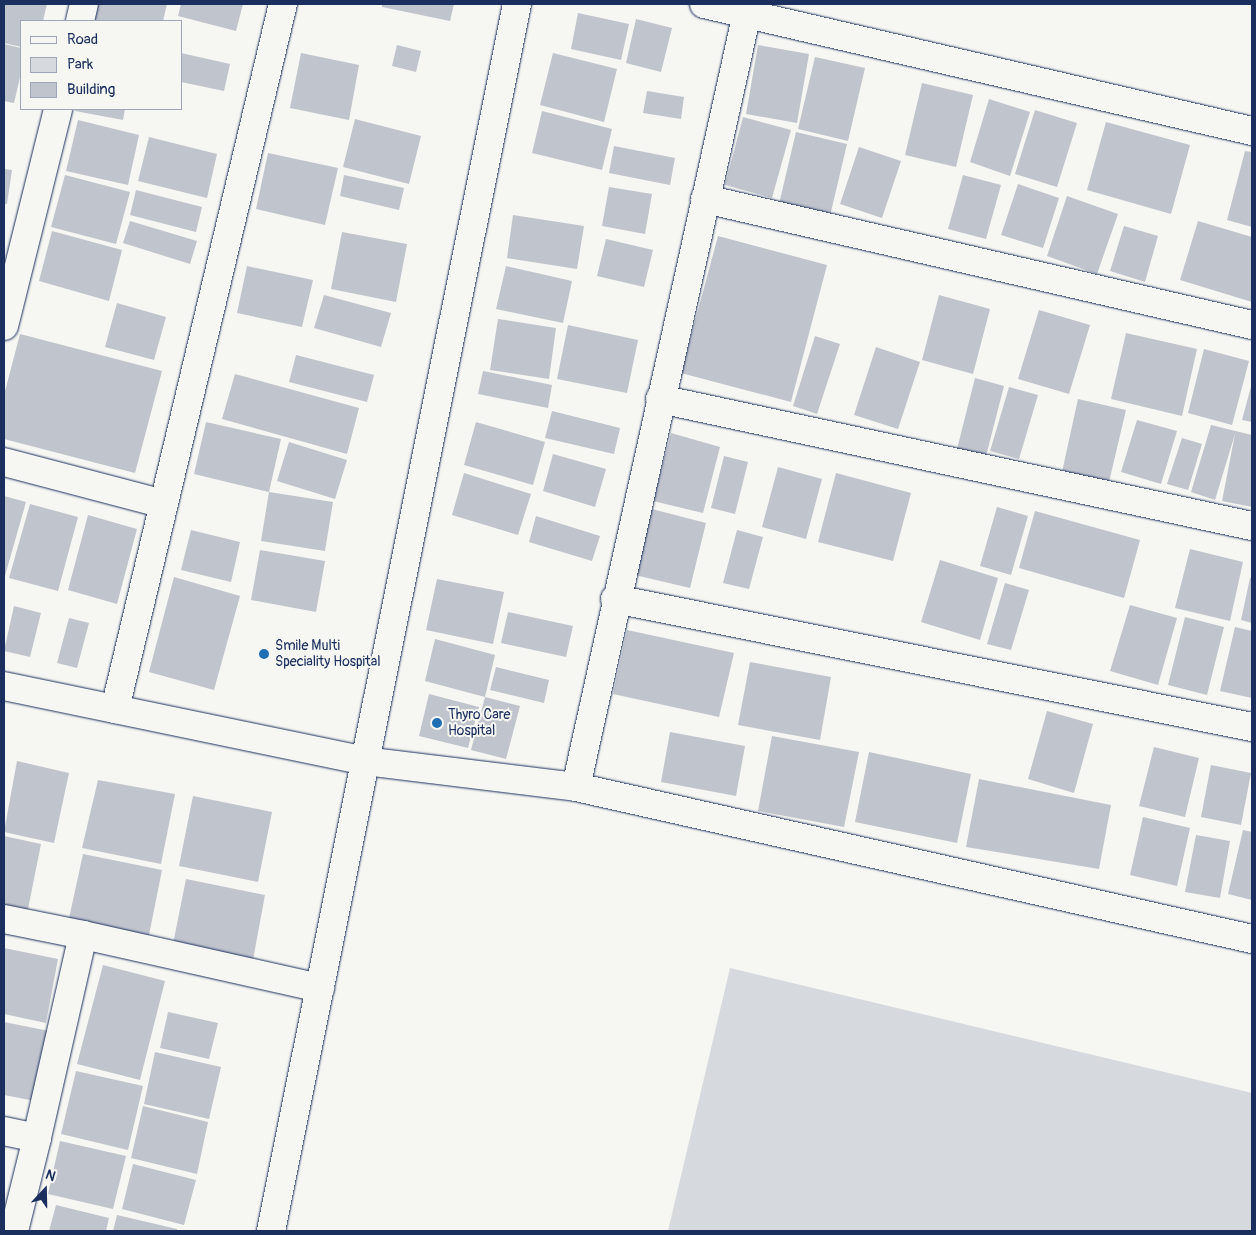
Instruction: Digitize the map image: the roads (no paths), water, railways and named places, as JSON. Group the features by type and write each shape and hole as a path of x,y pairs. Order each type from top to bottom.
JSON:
{"street":[{"path":"80,20 84,4"},
{"path":"115,709 283,4"},
{"path":"271,1231 518,4"},
{"path":"704,4 748,9 1252,131"},
{"path":"576,788 615,599 748,9"},
{"path":"4,326 58,110"},
{"path":"705,199 1252,325"},
{"path":"660,399 1252,526"},
{"path":"4,462 164,504"},
{"path":"615,599 1252,727"},
{"path":"4,686 365,761 576,788 1252,939"},
{"path":"4,919 320,988"},
{"path":"14,1231 84,935"},
{"path":"4,1131 37,1138"}],"place":[{"name":"Smile Multi Speciality Hospital","path":"264,654"},
{"name":"Thyro Care Hospital","path":"437,723"}]}
